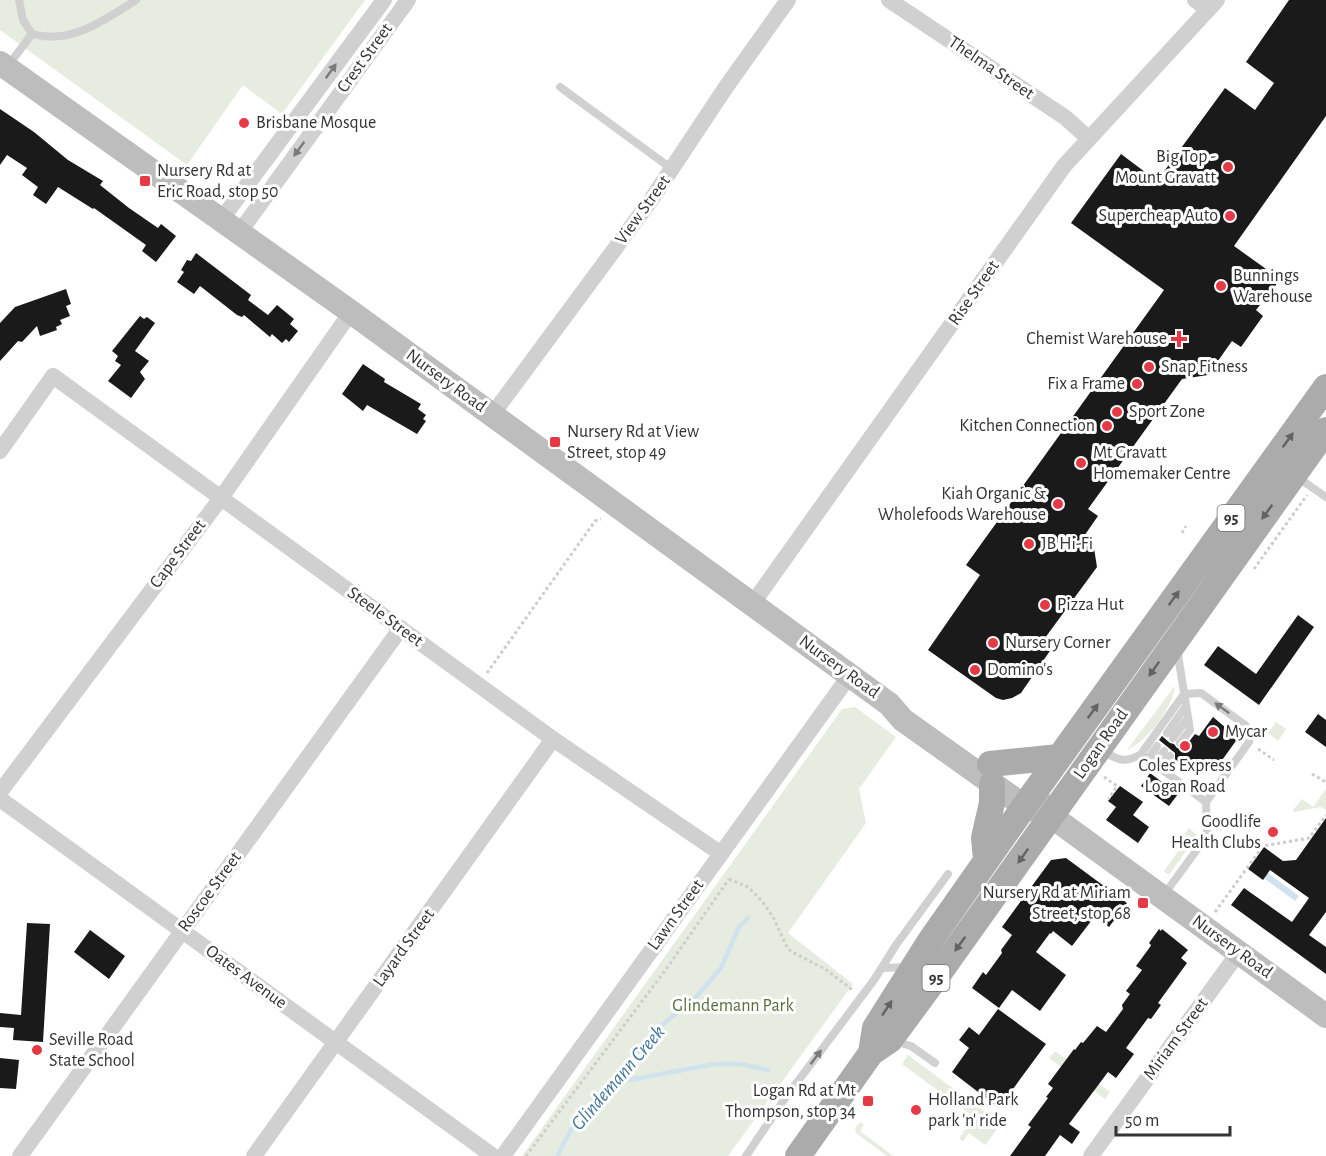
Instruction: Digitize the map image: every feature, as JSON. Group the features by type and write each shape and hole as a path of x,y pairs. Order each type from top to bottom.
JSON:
{"main road":[{"name":"Nursery Road","path":"3,65 351,312 889,704 909,710 991,774 1163,896 1326,1016"},
{"name":"Logan Road","path":"798,1156 1051,816 1088,740 1326,387"},
{"name":"Logan Road","path":"880,1046 874,1028 986,859 1059,757 1088,740 1175,639 1302,483 1326,430"},
{"path":"986,859 984,838 992,803 991,774 1059,757"}],"street":[{"name":"Crest Street","path":"230,226 384,0"},
{"name":"Crest Street","path":"230,226 408,0"},
{"name":"View Street","path":"492,415 651,200 726,87 788,0"},
{"name":"Thelma Street","path":"889,0 1066,118 1089,139"},
{"name":"Rise Street","path":"753,603 1064,166 1207,3"},
{"name":"Cape Street","path":"0,792 221,498 351,312"},
{"name":"Steele Street","path":"0,451 53,376 554,739 720,853"},
{"name":"Roscoe Street","path":"20,1156 400,628"},
{"name":"Lawn Street","path":"503,1156 850,675"},
{"name":"Layard Street","path":"254,1156 554,739"},
{"name":"Oates Avenue","path":"0,799 493,1156"},
{"name":"Miriam Street","path":"1091,1156 1239,952"}],"lane":[{"path":"19,0 23,20 32,34 47,38 87,29 136,0"},
{"path":"3,65 32,34"},
{"path":"560,87 672,169"},
{"path":"1302,483 1326,497"},
{"path":"1175,639 1188,718 1173,738 1186,706"},
{"path":"1163,896 1207,836 1206,802 1249,742 1250,734 1245,725 1201,693 1184,694"},
{"path":"1151,762 1184,694"},
{"path":"1088,740 1116,760 1151,762 1206,802"},
{"path":"1151,762 1164,751 1151,762"},
{"path":"746,1156 786,1097 883,968 896,945 948,874"},
{"path":"883,968 914,966"},
{"path":"880,1046 911,1046 935,1063"}],"path":[{"path":"1254,569 1302,483"},
{"path":"479,685 595,521 601,519"},
{"path":"1182,533 1186,526"},
{"path":"1258,749 1274,760"},
{"path":"1312,774 1326,782"},
{"path":"1104,777 1117,786 1108,798 1110,799"},
{"path":"1215,912 1263,846 1309,838 1326,815"},
{"path":"526,1156 667,968 729,879 748,887 762,901 789,949 825,969 862,997"}],"green space":[{"path":"0,0 365,0 282,114 243,85 187,165 0,30"},
{"path":"1174,687 1168,706 1157,724 1143,740 1127,750"},
{"name":"Glindemann Park","path":"855,707 896,737 859,789 866,823 788,933 853,984 728,1156 522,1156 842,709"},
{"path":"1276,722 1286,729 1278,741 1268,733"},
{"path":"1326,789 1326,810 1321,807 1294,812 1293,810 1302,799 1313,807"},
{"path":"1189,828 1197,835 1169,875 1164,871 1184,843 1181,839"},
{"path":"1055,1051 1110,1092 1105,1099 1049,1058"},
{"path":"908,1055 1001,1124 985,1145 969,1133 961,1141 960,1137 974,1117 902,1064"},
{"path":"860,1122 864,1125 860,1131 893,1156 887,1156 856,1133 855,1128"}],"water":[{"path":"1253,862 1299,896 1295,901 1249,867"}],"building":[{"path":"1289,0 1326,0 1326,116 1234,246 1273,274 1276,285 1256,310 1263,316 1241,347 1232,341 1208,375 1182,379 1088,509 1098,516 1082,539 1094,548 1097,567 1045,638 1054,645 1021,693 1003,700 996,698 928,650 980,575 966,565 1164,290 1071,223 1121,154 1157,181 1225,88 1255,110 1274,83 1246,62"},
{"path":"0,109 34,132 68,160 103,181 100,185 129,208 158,228 161,224 176,236 156,262 142,251 146,245 94,208 58,187 46,204 33,195 38,187 22,175 27,168 7,155 0,165"},
{"path":"196,253 251,295 248,300 268,315 277,305 294,319 290,324 298,331 289,342 286,339 282,343 272,334 270,337 244,315 242,317 237,315 200,286 194,294 177,282 184,272 181,270 187,260 191,261"},
{"path":"66,289 71,304 66,306 70,316 60,320 62,324 56,327 57,330 40,336 37,326 22,342 18,341 0,361 0,323 15,307"},
{"path":"140,316 144,319 147,317 155,323 135,351 149,361 140,372 145,379 131,398 108,381 121,365 115,361 118,356 112,351"},
{"path":"363,364 385,379 384,382 421,404 418,409 426,415 423,419 426,421 417,434 367,405 363,411 342,394"},
{"path":"1298,615 1314,627 1259,705 1204,665 1218,646 1256,674"},
{"path":"1318,714 1326,720 1326,747 1305,732"},
{"name":"Coles Express Logan Road","path":"1213,717 1238,738 1215,770 1204,763 1195,775 1175,760 1175,753 1159,740 1162,736 1177,748 1183,749 1195,734 1199,736"},
{"path":"1150,773 1178,794 1169,806 1141,786"},
{"path":"1120,786 1143,802 1133,815 1149,827 1138,843 1106,820 1116,807 1108,801"},
{"path":"1326,818 1326,912 1309,935 1326,947 1326,974 1231,905 1244,888 1292,922 1309,898 1270,870 1263,880 1248,869 1264,847 1283,861 1296,860"},
{"path":"1066,858 1127,903 1109,927 1095,916 1072,946 1053,931 1050,933 1036,952 1066,975 1040,1011 1012,990 999,1008 972,988 983,972 986,975 1012,935 1002,927 1051,860"},
{"path":"27,923 50,924 43,1042 13,1040 14,1028 0,1027 0,1013 21,1015"},
{"path":"1159,929 1188,950 1181,958 1187,963 1158,1003 1161,1005 1151,1019 1148,1018 1126,1048 1134,1054 1116,1078 1108,1072 1069,1124 1080,1132 1072,1144 1060,1135 1045,1156 1010,1156 1031,1127 1028,1125 1048,1098 1046,1097 1053,1088 1048,1084 1074,1049 1081,1042 1083,1043 1097,1026 1106,1032 1123,1009 1122,1005 1130,994 1126,991 1142,970 1136,966 1150,947 1149,943"},
{"path":"90,930 125,956 109,979 74,952"},
{"path":"998,1009 1046,1044 999,1108 952,1072 969,1048 959,1040 969,1027 979,1035"},
{"path":"0,1058 19,1060 16,1089 0,1088"}],"waterway":[{"name":"Glindemann Creek","path":"557,1156 571,1130 655,1031 696,997 721,968 739,927 748,918"},
{"path":"612,1083 715,1064 740,1064 768,1070"}],"place":[{"name":"Brisbane Mosque","path":"244,123"},
{"name":"Big Top - Mount Gravatt","path":"1228,167"},
{"name":"Nursery Rd at Eric Road, stop 50","path":"145,181"},
{"name":"Supercheap Auto","path":"1230,216"},
{"name":"Bunnings Warehouse","path":"1221,286"},
{"name":"Chemist Warehouse","path":"1179,339"},
{"name":"Snap Fitness","path":"1149,367"},
{"name":"Fix a Frame","path":"1137,384"},
{"name":"Sport Zone","path":"1117,412"},
{"name":"Kitchen Connection","path":"1107,426"},
{"name":"Nursery Rd at View Street, stop 49","path":"555,442"},
{"name":"Mt Gravatt Homemaker Centre","path":"1081,463"},
{"name":"Kiah Organic & Wholefoods Warehouse","path":"1058,504"},
{"name":"JB Hi-Fi","path":"1029,544"},
{"name":"Pizza Hut","path":"1045,605"},
{"name":"Nursery Corner","path":"993,643"},
{"name":"Domino's","path":"975,670"},
{"name":"Mycar","path":"1213,732"},
{"name":"Coles Express Logan Road","path":"1185,746"},
{"name":"Goodlife Health Clubs","path":"1273,832"},
{"name":"Nursery Rd at Miriam Street, stop 68","path":"1143,903"},
{"name":"Seville Road State School","path":"37,1050"},
{"name":"Logan Rd at Mt Thompson, stop 34","path":"868,1101"},
{"name":"Holland Park park 'n' ride","path":"916,1110"}]}
